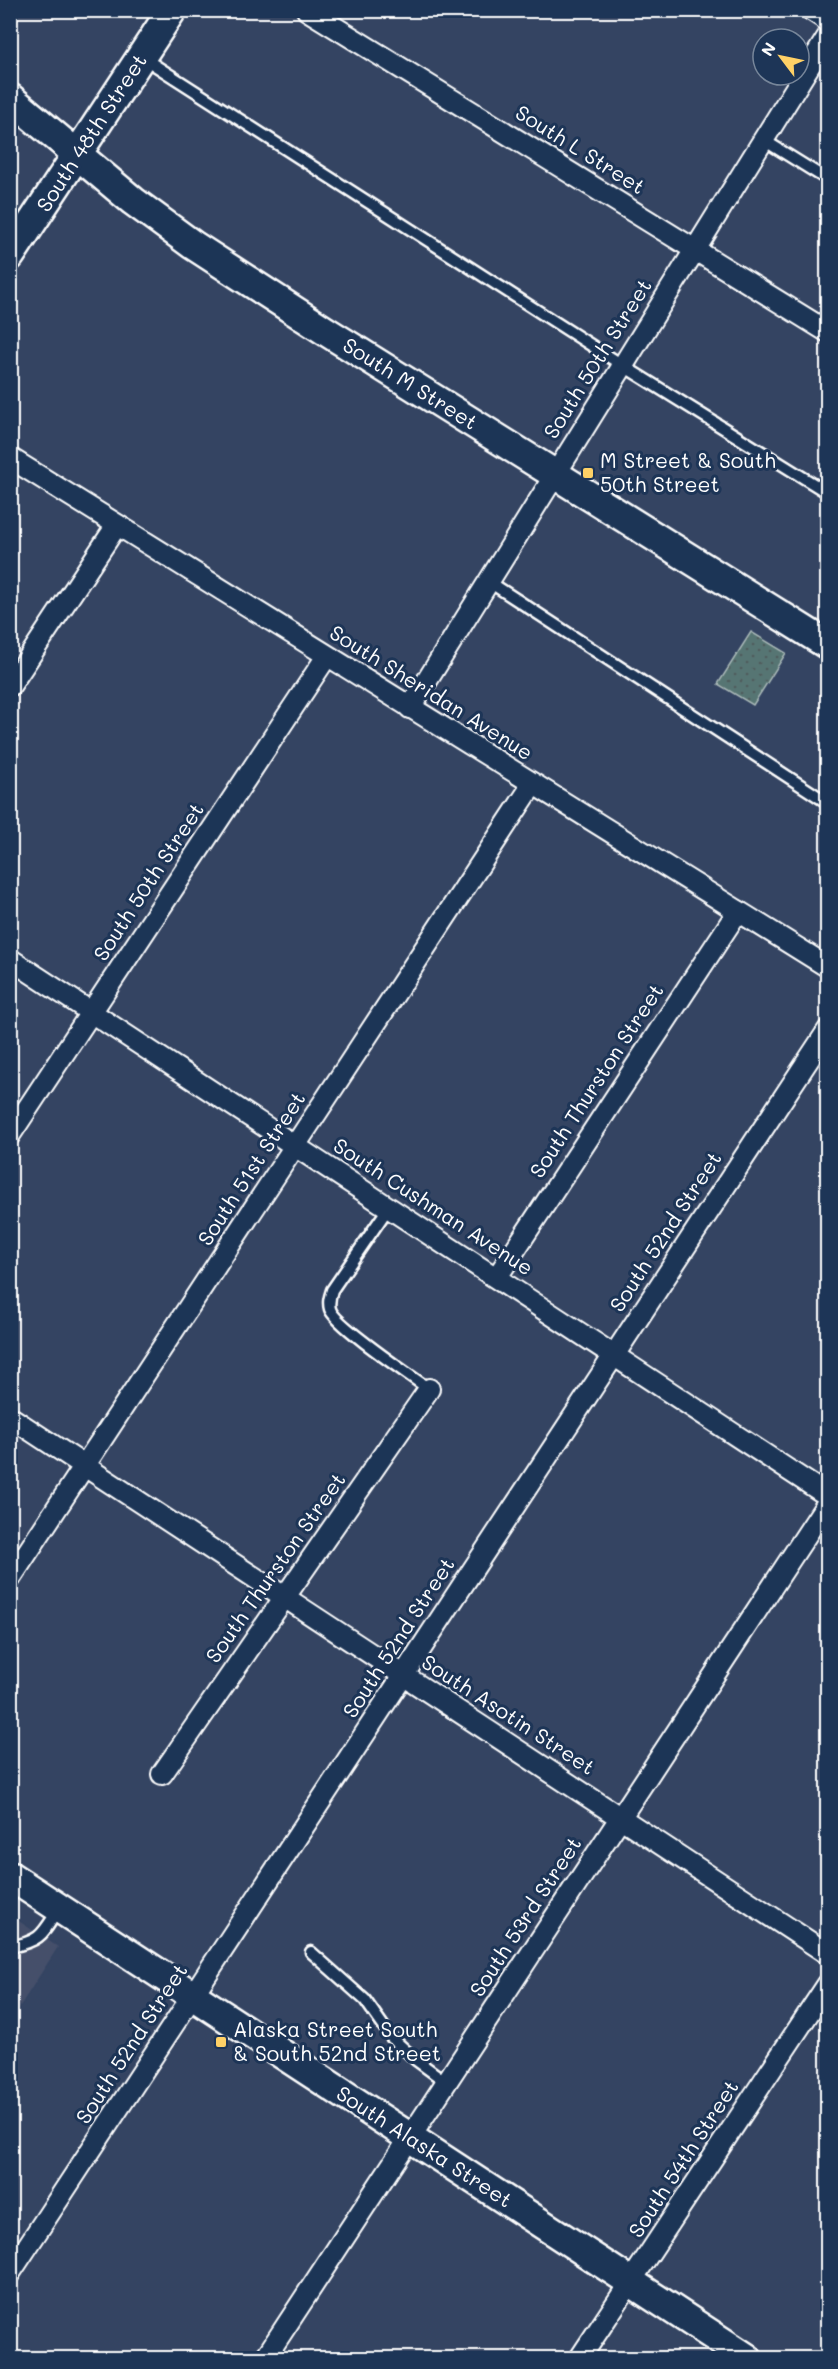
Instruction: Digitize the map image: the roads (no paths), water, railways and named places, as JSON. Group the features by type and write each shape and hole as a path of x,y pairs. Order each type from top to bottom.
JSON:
{"street":[{"name":"South L Street","path":"308,10 828,332"},
{"path":"811,10 828,21"},
{"name":"South 48th Street","path":"10,256 78,155 169,12"},
{"name":"South 50th Street","path":"410,708 828,36"},
{"name":"South M Street","path":"10,98 155,218 193,245 324,330 828,645"},
{"name":"South Sheridan Avenue","path":"10,458 828,967"},
{"path":"10,686 117,525"},
{"name":"South 50th Street","path":"10,1136 327,656"},
{"name":"South 51st Street","path":"10,1579 533,784"},
{"name":"South Thurston Street","path":"497,1277 738,911"},
{"name":"South Cushman Avenue","path":"10,959 828,1496"},
{"name":"South 52nd Street","path":"10,2273 828,1030"},
{"name":"South Thurston Street","path":"162,1774 429,1389"},
{"name":"South Asotin Street","path":"10,1418 404,1674 828,1954"},
{"name":"South 53rd Street","path":"265,2358 828,1502"},
{"name":"South Alaska Street","path":"10,1876 743,2358"},
{"name":"South 54th Street","path":"580,2358 828,1984"}],"lane":[{"path":"141,57 622,365 828,493"},
{"path":"762,139 828,180"},
{"path":"488,581 828,803"},
{"path":"389,1207 332,1290 329,1301 330,1311 344,1325 429,1389"},
{"path":"10,1947 35,1941 45,1931 60,1908"},
{"path":"310,1952 365,2000 392,2037 416,2060 446,2082"}],"place":[{"name":"M Street & South 50th Street","path":"588,473"},
{"name":"Alaska Street South & South 52nd Street","path":"221,2042"}]}
